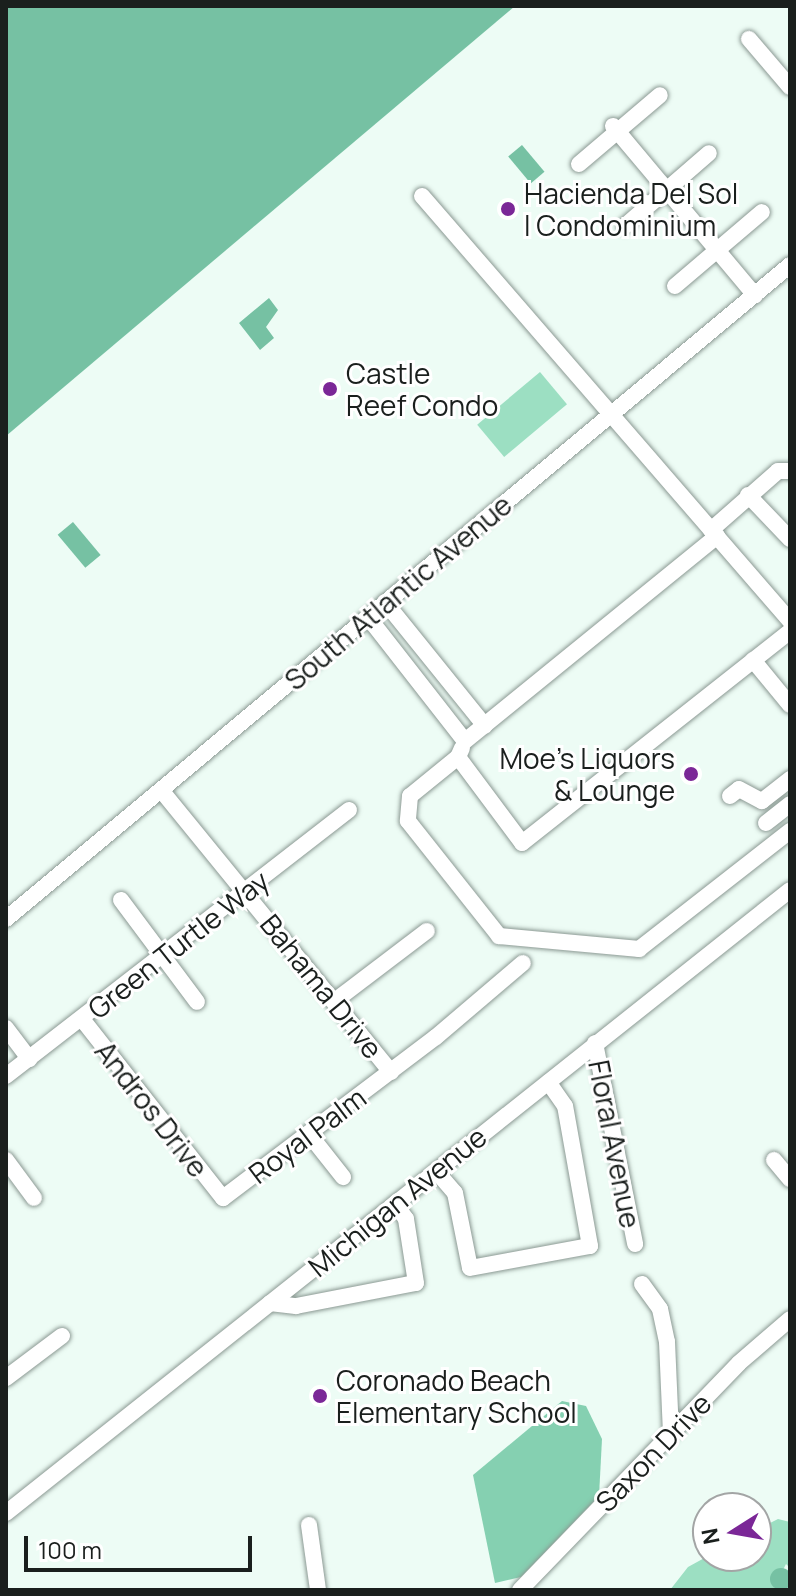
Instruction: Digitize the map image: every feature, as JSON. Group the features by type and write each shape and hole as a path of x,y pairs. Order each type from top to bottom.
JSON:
{"street":[{"path":"749,39 790,87"},
{"path":"579,164 615,129 660,95"},
{"path":"615,129 755,295"},
{"path":"625,226 709,153"},
{"path":"422,196 790,621"},
{"path":"675,286 762,212"},
{"name":"South Atlantic Avenue","path":"6,919 790,265"},
{"path":"790,471 778,471 748,495 714,533 465,741 458,757 410,796 408,821 499,936 639,949 790,831"},
{"path":"748,495 790,539"},
{"path":"385,602 485,726"},
{"path":"368,617 465,741"},
{"path":"458,757 522,843 790,631"},
{"path":"753,660 790,705"},
{"path":"730,796 739,789 762,801 790,779"},
{"name":"Bahama Drive","path":"161,790 336,1000 391,1072"},
{"path":"766,823 790,804"},
{"name":"Green Turtle Way","path":"6,1076 349,810"},
{"name":"Michigan Avenue","path":"6,1513 790,890"},
{"path":"121,900 197,1002"},
{"path":"336,1000 427,931"},
{"name":"Royal Palm","path":"223,1198 391,1072 523,963"},
{"name":"Andros Drive","path":"82,1019 223,1198"},
{"path":"6,1028 29,1059"},
{"name":"Floral Avenue","path":"595,1043 635,1244"},
{"path":"436,1171 455,1193 470,1268 590,1246 565,1106 548,1082"},
{"path":"309,1134 343,1177"},
{"path":"6,1160 34,1198"},
{"path":"774,1160 790,1179"},
{"path":"270,1303 296,1306 416,1283 406,1219 395,1203"},
{"path":"642,1284 660,1309 667,1342 671,1432"},
{"name":"Saxon Drive","path":"520,1590 671,1432 790,1319"},
{"path":"6,1378 62,1336"},
{"path":"309,1525 318,1590"}],"shaded area":[{"path":"6,6 515,6 6,436"},
{"path":"522,145 544,172 531,183 508,157"},
{"path":"269,298 278,310 266,327 274,338 260,350 239,323"},
{"path":"540,372 567,404 504,457 477,425"},
{"path":"73,522 101,555 85,568 58,535"},
{"path":"562,1401 586,1406 602,1439 599,1496 521,1577 495,1583 473,1475"},
{"path":"778,1519 790,1522 790,1568 786,1564 773,1590 670,1590 692,1565 692,1572 772,1572 772,1522"},
{"path":"777,1568 785,1568 792,1579 785,1590 777,1590 770,1583 770,1575"}],"place":[{"name":"Hacienda Del Sol I Condominium","path":"508,209"},
{"name":"Castle Reef Condo","path":"330,389"},
{"name":"Moe's Liquors & Lounge","path":"691,774"},
{"name":"Coronado Beach Elementary School","path":"320,1396"}]}
